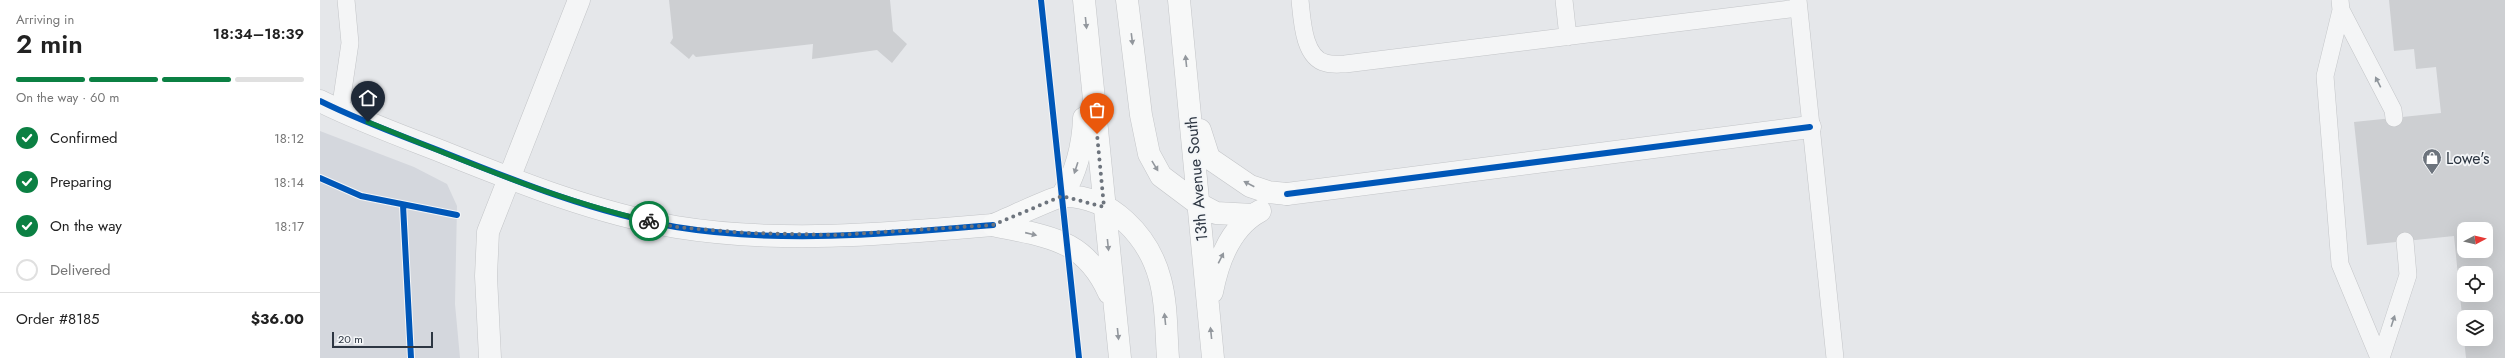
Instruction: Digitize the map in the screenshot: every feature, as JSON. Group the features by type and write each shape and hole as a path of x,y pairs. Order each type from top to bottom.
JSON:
{"main road":[{"path":"1084,0 1120,358"},
{"path":"1128,0 1141,115 1149,154 1161,176 1197,203 1216,213 1254,214"},
{"name":"13th Avenue South","path":"1179,0 1190,100 1197,203 1213,358"},
{"path":"993,225 1062,196 1073,179 1082,148 1088,47"},
{"path":"1190,100 1209,158 1250,186 1268,192 1286,194"},
{"path":"1208,309 1218,265 1234,234 1254,214 1286,194"},
{"path":"1062,196 1104,207 1128,222 1149,251 1161,280 1168,358"},
{"path":"993,225 1054,239 1078,250 1096,268 1115,309"}],"street":[{"path":"490,358 486,276 488,232 579,0"},
{"path":"320,101 340,111 509,178 602,210 676,227 747,233 836,235 993,225"},
{"path":"1286,194 1810,127"}],"lane":[{"path":"340,111 350,43 346,0"},
{"path":"1300,0 1303,33 1309,49 1324,63 1345,64 1568,37 1798,4 1835,358"},
{"path":"1564,0 1568,37"},
{"path":"2340,5 2392,110 2394,118"},
{"path":"2340,5 2325,76 2340,264 2380,358"},
{"path":"2380,358 2408,275 2405,241"}],"shaded area":[{"path":"320,131 414,167 447,184 457,206 455,304 460,358 320,358"}],"building":[{"path":"669,0 890,0 893,31 907,44 892,63 877,50 812,59 813,44 696,57 693,54 689,59 670,43 673,38"},
{"name":"Lowe's","path":"2389,0 2505,0 2505,358 2466,358 2465,346 2493,346 2493,310 2461,310 2461,302 2493,302 2493,266 2457,266 2454,236 2367,245 2354,122 2441,113 2436,67 2416,69 2414,49 2394,51"}],"cycle path":[{"path":"1041,0 1079,358"},
{"path":"320,101 381,128 557,196 616,214 676,227 755,235 834,236 914,232 993,225"},
{"path":"1287,194 1810,127"},
{"path":"320,178 361,196 457,215"},
{"path":"403,205 411,358"}],"way so far":[{"path":"649,221 676,227 747,233 836,235 907,232 993,225 1062,196 1085,200 1104,207 1097,134"}],"place":[{"name":"Lowe's","path":"2432,175"}],"route":[{"path":"368,122 509,178 602,210 649,221"}]}
